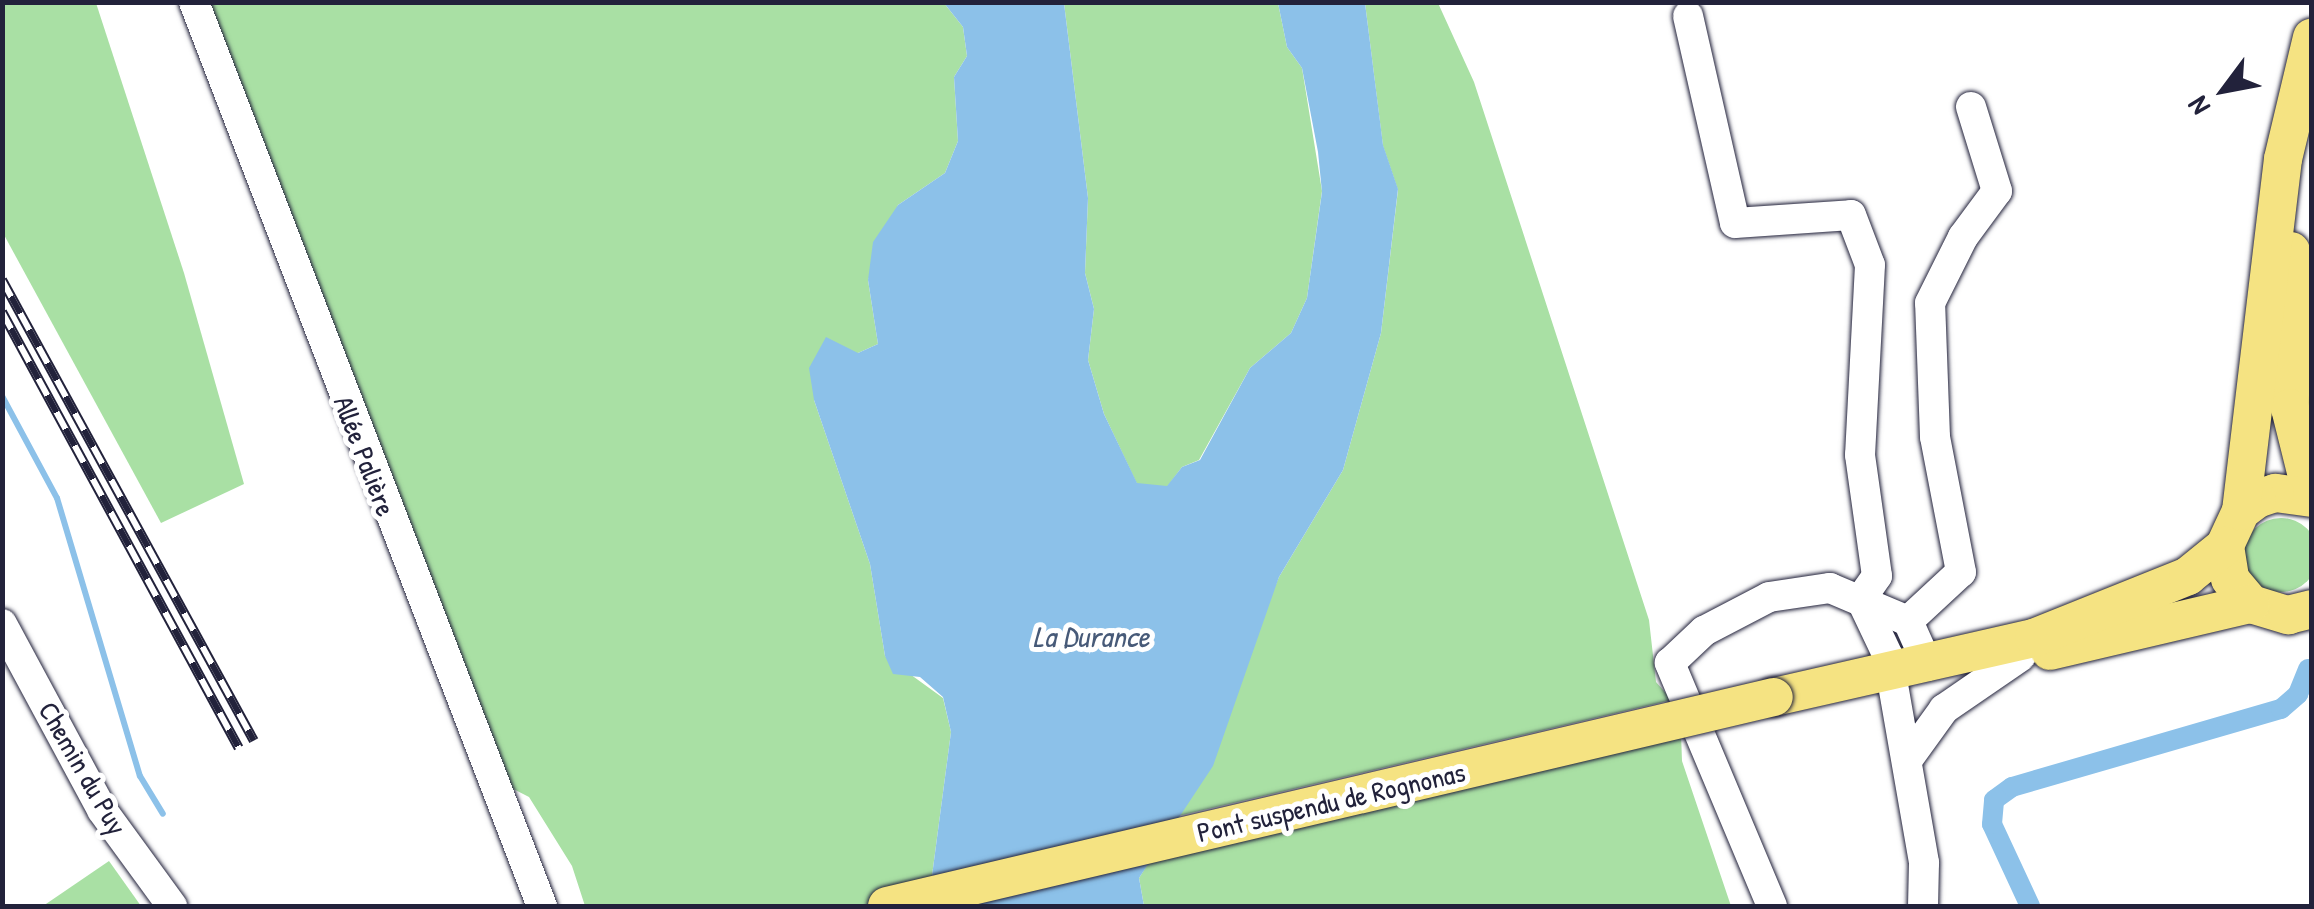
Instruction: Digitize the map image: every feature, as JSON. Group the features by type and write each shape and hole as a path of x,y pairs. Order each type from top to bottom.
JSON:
{"main road":[{"path":"1928,666 2096,614 2188,576 2224,546 2241,511 2258,412 2274,218 2312,37"},
{"path":"2241,511 2274,493 2312,497 2290,408 2298,113"},
{"path":"2224,546 2230,579 2251,604"},
{"path":"1928,666 2021,656 2251,604 2288,615 2312,609"},
{"name":"Pont suspendu de Rognonas","path":"888,906 1774,698 1928,666"}],"street":[{"name":"Allée Palière","path":"194,2 542,906"},
{"path":"1688,16 1735,223 1851,214 1870,265 1860,455 1878,576 1861,599"},
{"path":"1908,621 1961,572 1935,438 1930,303 1963,238 1997,191 1970,107"},
{"path":"1772,906 1670,662 1704,631 1769,597 1830,588 1908,621 1928,666"},
{"path":"1861,599 1884,639 1908,759 1926,878 1922,906"},
{"name":"Chemin du Puy","path":"6,638 102,810 172,906"},
{"path":"1908,759 1944,709 2021,656"}],"green space":[{"path":"2,3 96,3 184,273 244,484 161,523 3,233"},
{"path":"209,3 944,3 963,27 967,56 954,77 958,141 945,173 898,205 868,280 878,344 858,353 814,400 870,564 885,656 943,698 951,732 928,906 585,906 572,866 529,797 500,782"},
{"path":"1064,3 1278,3 1287,47 1302,68 1322,191 1307,298 1291,333 1250,368 1199,460 1182,467 1167,487 1137,484 1104,414 1088,360 1094,309 1085,273 1088,198"},
{"path":"1365,3 1438,3 1474,82 1649,620 1656,682 1672,700 1178,816 1279,577 1343,470 1381,333 1398,190 1383,146"},
{"path":"2281,518 2307,529 2318,555 2307,581 2281,592 2255,581 2244,555 2255,529"},
{"path":"1681,733 1682,761 1731,906 1144,906 1139,878 1149,862"},
{"path":"109,861 141,906 43,906"}],"water":[{"name":"La Durance","path":"944,3 1064,3 1088,198 1085,273 1094,309 1088,360 1104,414 1137,483 1167,486 1182,467 1200,460 1250,368 1291,333 1307,298 1322,192 1302,68 1287,47 1278,3 1365,3 1383,145 1398,189 1381,333 1343,470 1279,577 1213,766 1139,878 1144,906 928,906 951,732 943,697 920,677 893,674 885,656 870,564 814,400 809,368 826,337 858,353 878,344 868,280 873,242 898,205 945,173 958,141 954,77 967,56 963,27"}],"waterway":[{"path":"2,396 57,498 140,776 163,814"},
{"path":"2030,906 1992,824 1994,800 2012,787 2281,709 2298,694 2308,669"}],"railway":[{"path":"2,280 254,741"},
{"path":"2,312 239,748"}]}
